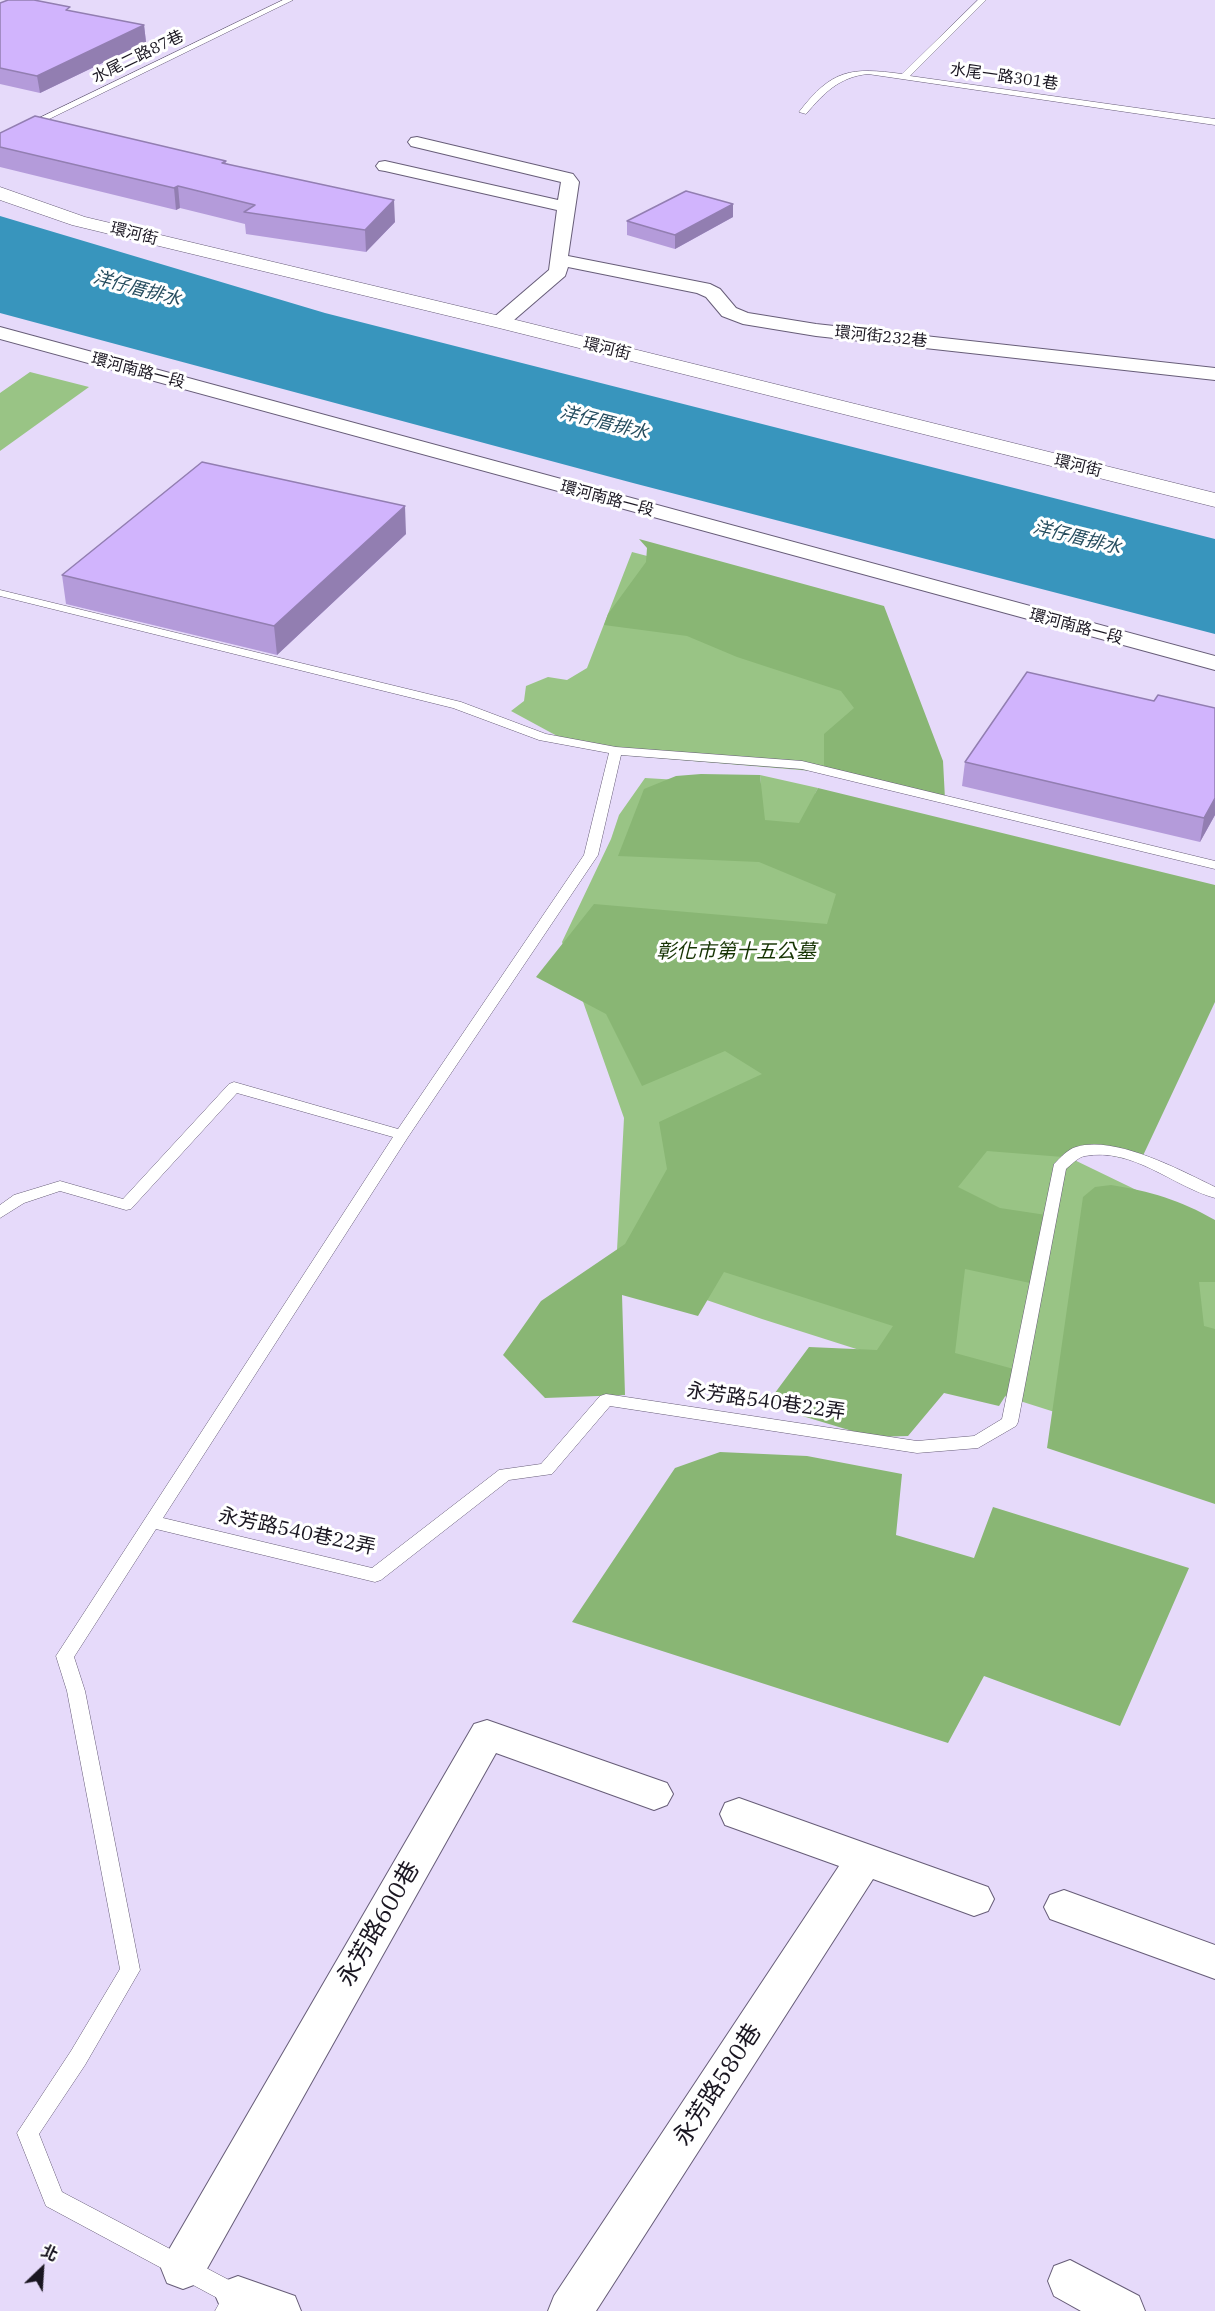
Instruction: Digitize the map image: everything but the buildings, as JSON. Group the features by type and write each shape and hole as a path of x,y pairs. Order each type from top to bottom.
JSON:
{"street":[{"path":"417,142 567,178 570,182 558,272 500,322"},
{"path":"385,166 568,207"},
{"name":"環河街","path":"0,193 79,221 500,322 1215,500"},
{"name":"環河街232巷","path":"560,260 704,288 713,293 729,312 743,318 816,330 1215,374"},
{"name":"環河南路一段","path":"0,333 1215,663"},
{"name":"永芳路600巷","path":"183,2268 487,1735 654,1794"},
{"path":"739,1814 974,1899"},
{"name":"永芳路580巷","path":"570,2311 865,1859"},
{"path":"1064,1907 1215,1962"},
{"path":"1070,2281 1123,2311"},
{"path":"232,2304 279,2311"}],"lane":[{"name":"水尾二路87巷","path":"0,140 289,0"},
{"path":"903,78 982,0"},
{"name":"水尾一路301巷","path":"803,111 825,88 850,73 868,72 1215,122"},
{"path":"0,593 457,705 543,737 616,751 802,765 1215,865"},
{"path":"232,2304 183,2268 54,2199 28,2133 78,2058 130,1970 76,1690 64,1656 402,1135 591,855 616,751"},
{"path":"0,1213 19,1199 60,1186 126,1205 234,1088 402,1135"},
{"name":"永芳路540巷22弄","path":"152,1522 375,1575 506,1474 546,1470 606,1400 917,1446 978,1442 1010,1422 1059,1167 1079,1151 1114,1151 1165,1168 1215,1193"}],"green space":[{"path":"30,372 89,387 0,451 0,393"},
{"path":"639,539 884,606 943,761 945,799 824,772 824,734 854,708 841,691 737,657 687,636 604,625 608,614 646,562 647,548"},
{"path":"632,552 864,613 905,779 824,765 824,772 620,755 570,743 511,711 524,701 526,686 548,677 567,680 587,668"},
{"name":"彰化市第十五公墓","path":"760,775 818,788 815,794 913,1082 1215,1228 1215,1463 762,1319 616,1269 624,1118 562,942 611,839 619,815 645,778 761,785"},
{"path":"760,775 765,820 799,823 818,788 1215,885 1215,1002 1140,1162 1081,1149 1063,1157 987,1151 958,1187 1000,1208 1046,1215 1030,1283 965,1269 955,1353 1021,1371 999,1406 944,1393 908,1436 872,1437 766,1405 809,1347 877,1350 893,1326 724,1272 698,1316 622,1295 625,1395 545,1398 503,1355 541,1301 625,1244 667,1169 659,1122 762,1074 725,1051 642,1086 606,1014 536,977 594,904 827,924 836,894 759,862 618,856 644,789 676,776"},
{"path":"1111,1185 1164,1197 1215,1220 1215,1282 1199,1282 1204,1326 1215,1329 1215,1504 1047,1448 1083,1197 1095,1187"},
{"path":"720,1452 807,1456 902,1474 896,1535 974,1558 993,1507 1189,1568 1120,1726 984,1676 948,1743 572,1622 675,1468"}],"water":[{"name":"洋仔厝排水","path":"0,216 325,313 1215,539 1215,634 633,483 0,313"}]}
